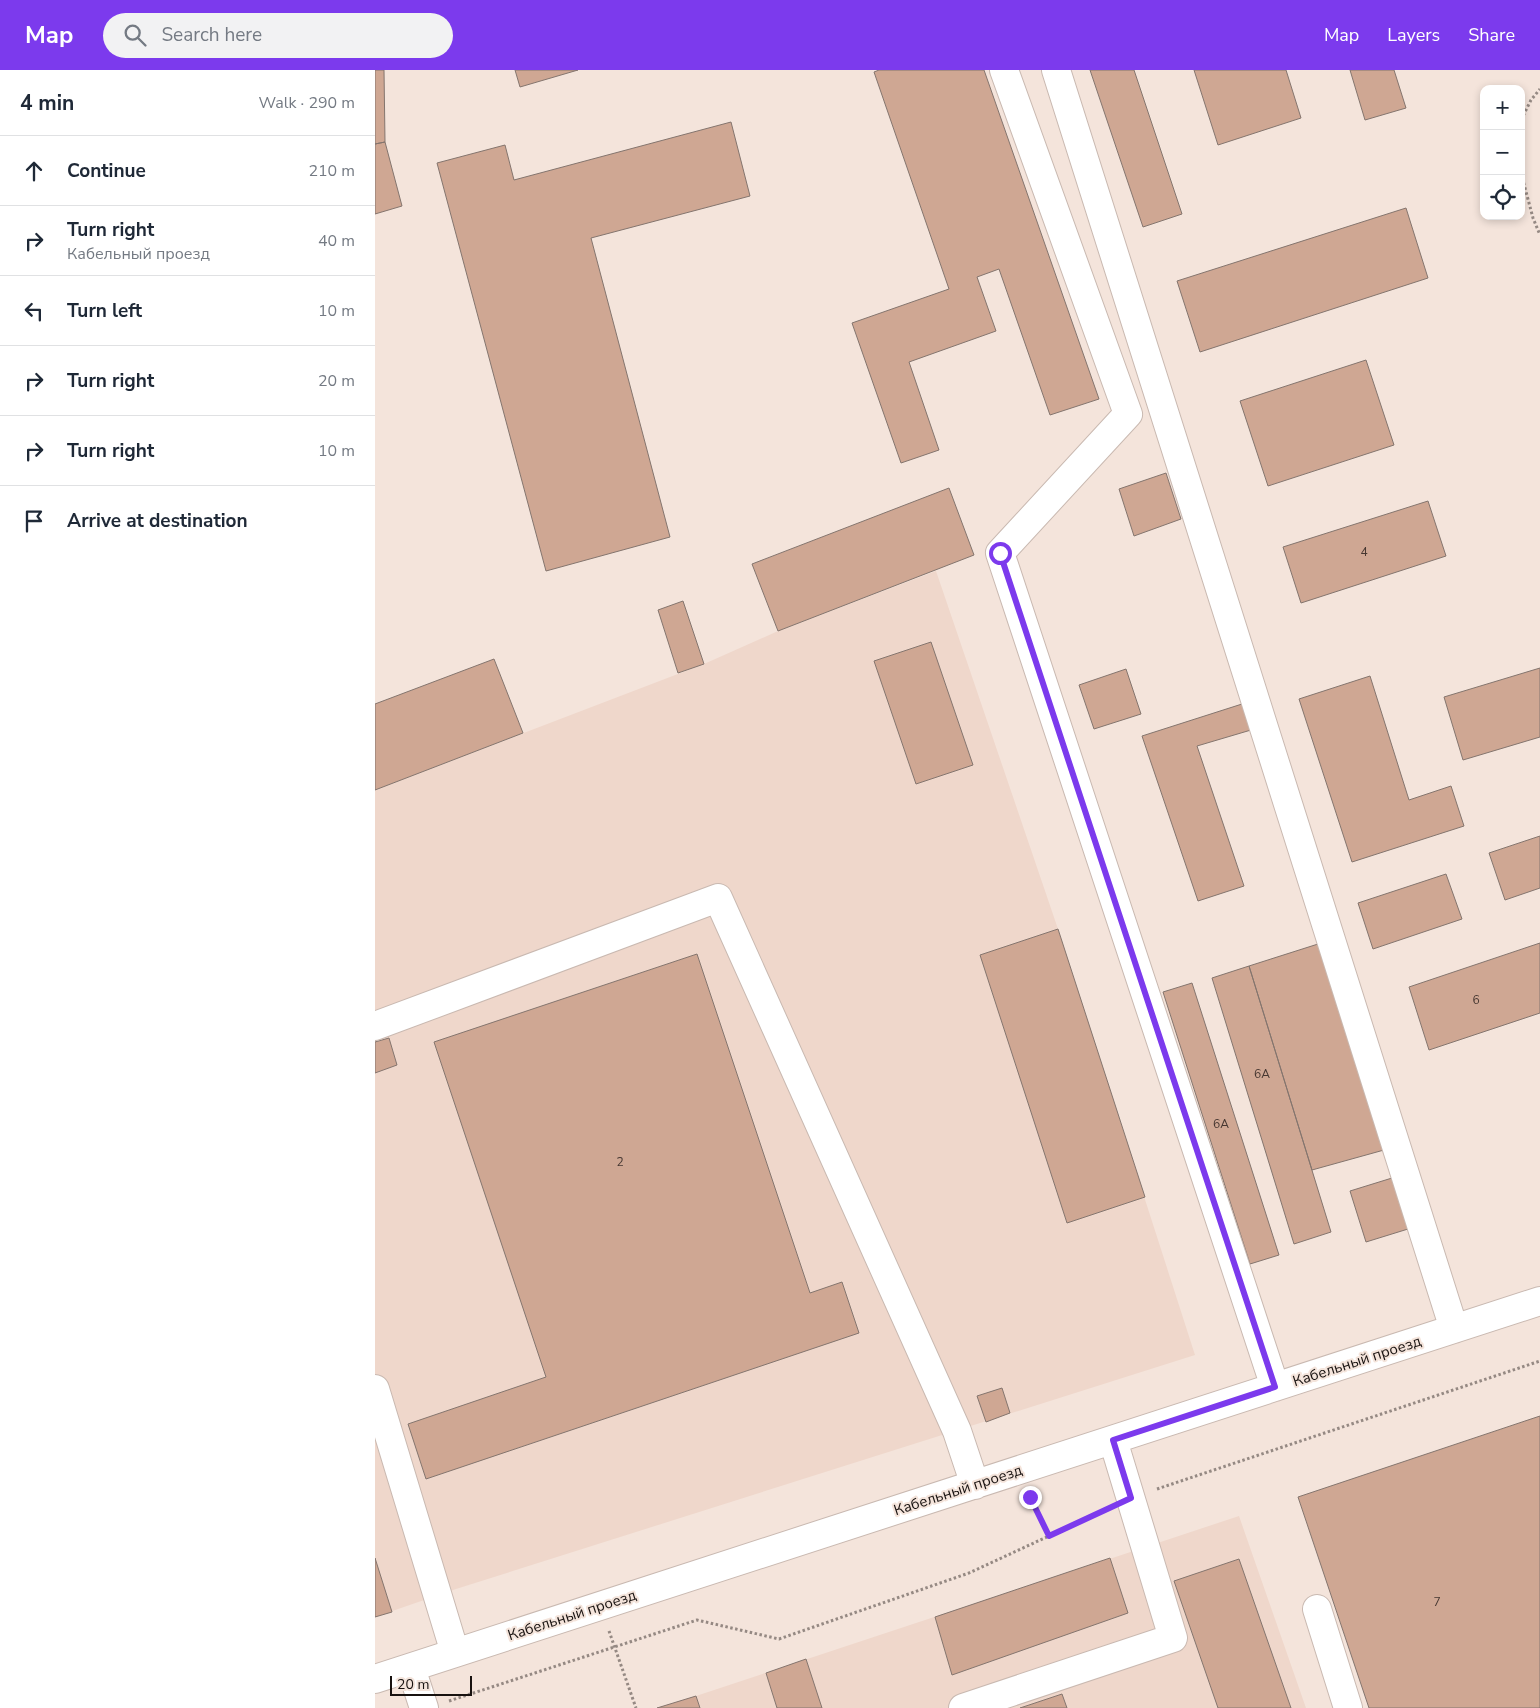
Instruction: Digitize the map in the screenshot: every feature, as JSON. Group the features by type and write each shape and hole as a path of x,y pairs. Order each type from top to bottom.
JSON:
{"street":[{"path":"1004,70 1128,414 1000,553 1275,1387"},
{"path":"1057,70 1454,1329"},
{"path":"375,1026 717,898 957,1431 975,1485"},
{"name":"Кабельный проезд","path":"375,1679 1540,1301"},
{"path":"375,1389 455,1653"},
{"path":"963,1708 1173,1638 1113,1440"},
{"path":"1317,1609 1348,1708"},
{"path":"411,1668 435,1705"}],"path":[{"path":"1525,112 1531,100 1540,89"},
{"path":"1522,175 1533,218 1540,235"},
{"path":"435,1705 697,1620 779,1639 969,1573 1131,1498 1540,1361"},
{"path":"1030,1497 1049,1536"},
{"path":"601,1606 636,1708"}],"shaded area":[{"path":"936,571 1058,929 1195,1355 456,1589 375,1617 375,790 704,664 778,631"},
{"path":"1239,1516 1306,1708 657,1708 696,1696"}],"building":[{"path":"375,70 384,70 385,142 375,144"},
{"path":"515,70 578,70 520,87"},
{"path":"879,70 984,70 1099,399 1050,415 999,269 977,277 996,331 909,362 939,450 901,463 852,323 949,289 874,72"},
{"path":"1090,70 1134,70 1182,214 1143,227"},
{"path":"1194,70 1286,70 1301,118 1218,145"},
{"path":"1350,70 1394,70 1406,108 1365,120"},
{"path":"731,122 750,196 591,238 670,537 546,571 437,163 505,145 514,180"},
{"path":"385,142 402,206 375,214 375,144"},
{"path":"1406,208 1428,278 1200,352 1177,281"},
{"path":"1366,360 1394,445 1268,486 1240,401"},
{"path":"1166,473 1181,519 1134,536 1119,489"},
{"path":"949,488 974,555 778,631 752,564"},
{"path":"1428,501 1446,556 1301,603 1283,547"},
{"path":"683,601 704,664 678,673 658,610"},
{"path":"931,642 973,765 916,784 874,661"},
{"path":"494,659 523,733 375,790 375,704"},
{"path":"1540,668 1540,737 1463,760 1444,697"},
{"path":"1126,669 1141,714 1094,729 1079,685"},
{"path":"1370,676 1409,800 1451,786 1464,826 1352,862 1299,699"},
{"path":"1242,704 1251,730 1197,746 1244,886 1198,901 1142,736"},
{"path":"1540,836 1540,888 1505,900 1489,853"},
{"path":"1446,874 1462,919 1373,949 1358,903"},
{"path":"1058,929 1145,1197 1067,1223 980,955"},
{"path":"1540,943 1540,1013 1429,1050 1409,987"},
{"path":"1318,944 1384,1150 1312,1170 1249,966"},
{"path":"697,954 810,1293 842,1282 859,1333 426,1479 408,1424 546,1377 434,1042"},
{"path":"1249,966 1331,1232 1294,1244 1212,978"},
{"path":"1192,983 1279,1255 1250,1264 1163,992"},
{"path":"389,1038 397,1065 375,1073 375,1042"},
{"path":"1392,1178 1408,1229 1366,1242 1350,1191"},
{"path":"1002,1388 1010,1413 986,1422 977,1396"},
{"path":"1540,1416 1540,1708 1369,1708 1298,1497"},
{"path":"375,1558 392,1612 375,1617"},
{"path":"1110,1558 1128,1613 952,1675 935,1617"},
{"path":"1239,1559 1291,1708 1218,1708 1174,1581"},
{"path":"806,1659 822,1708 777,1708 766,1673"},
{"path":"1062,1694 1067,1708 1020,1708"},
{"path":"696,1696 700,1708 657,1708"}],"route":[{"path":"1000,553 1275,1387 1113,1440 1131,1498 1049,1536 1030,1497"}]}
